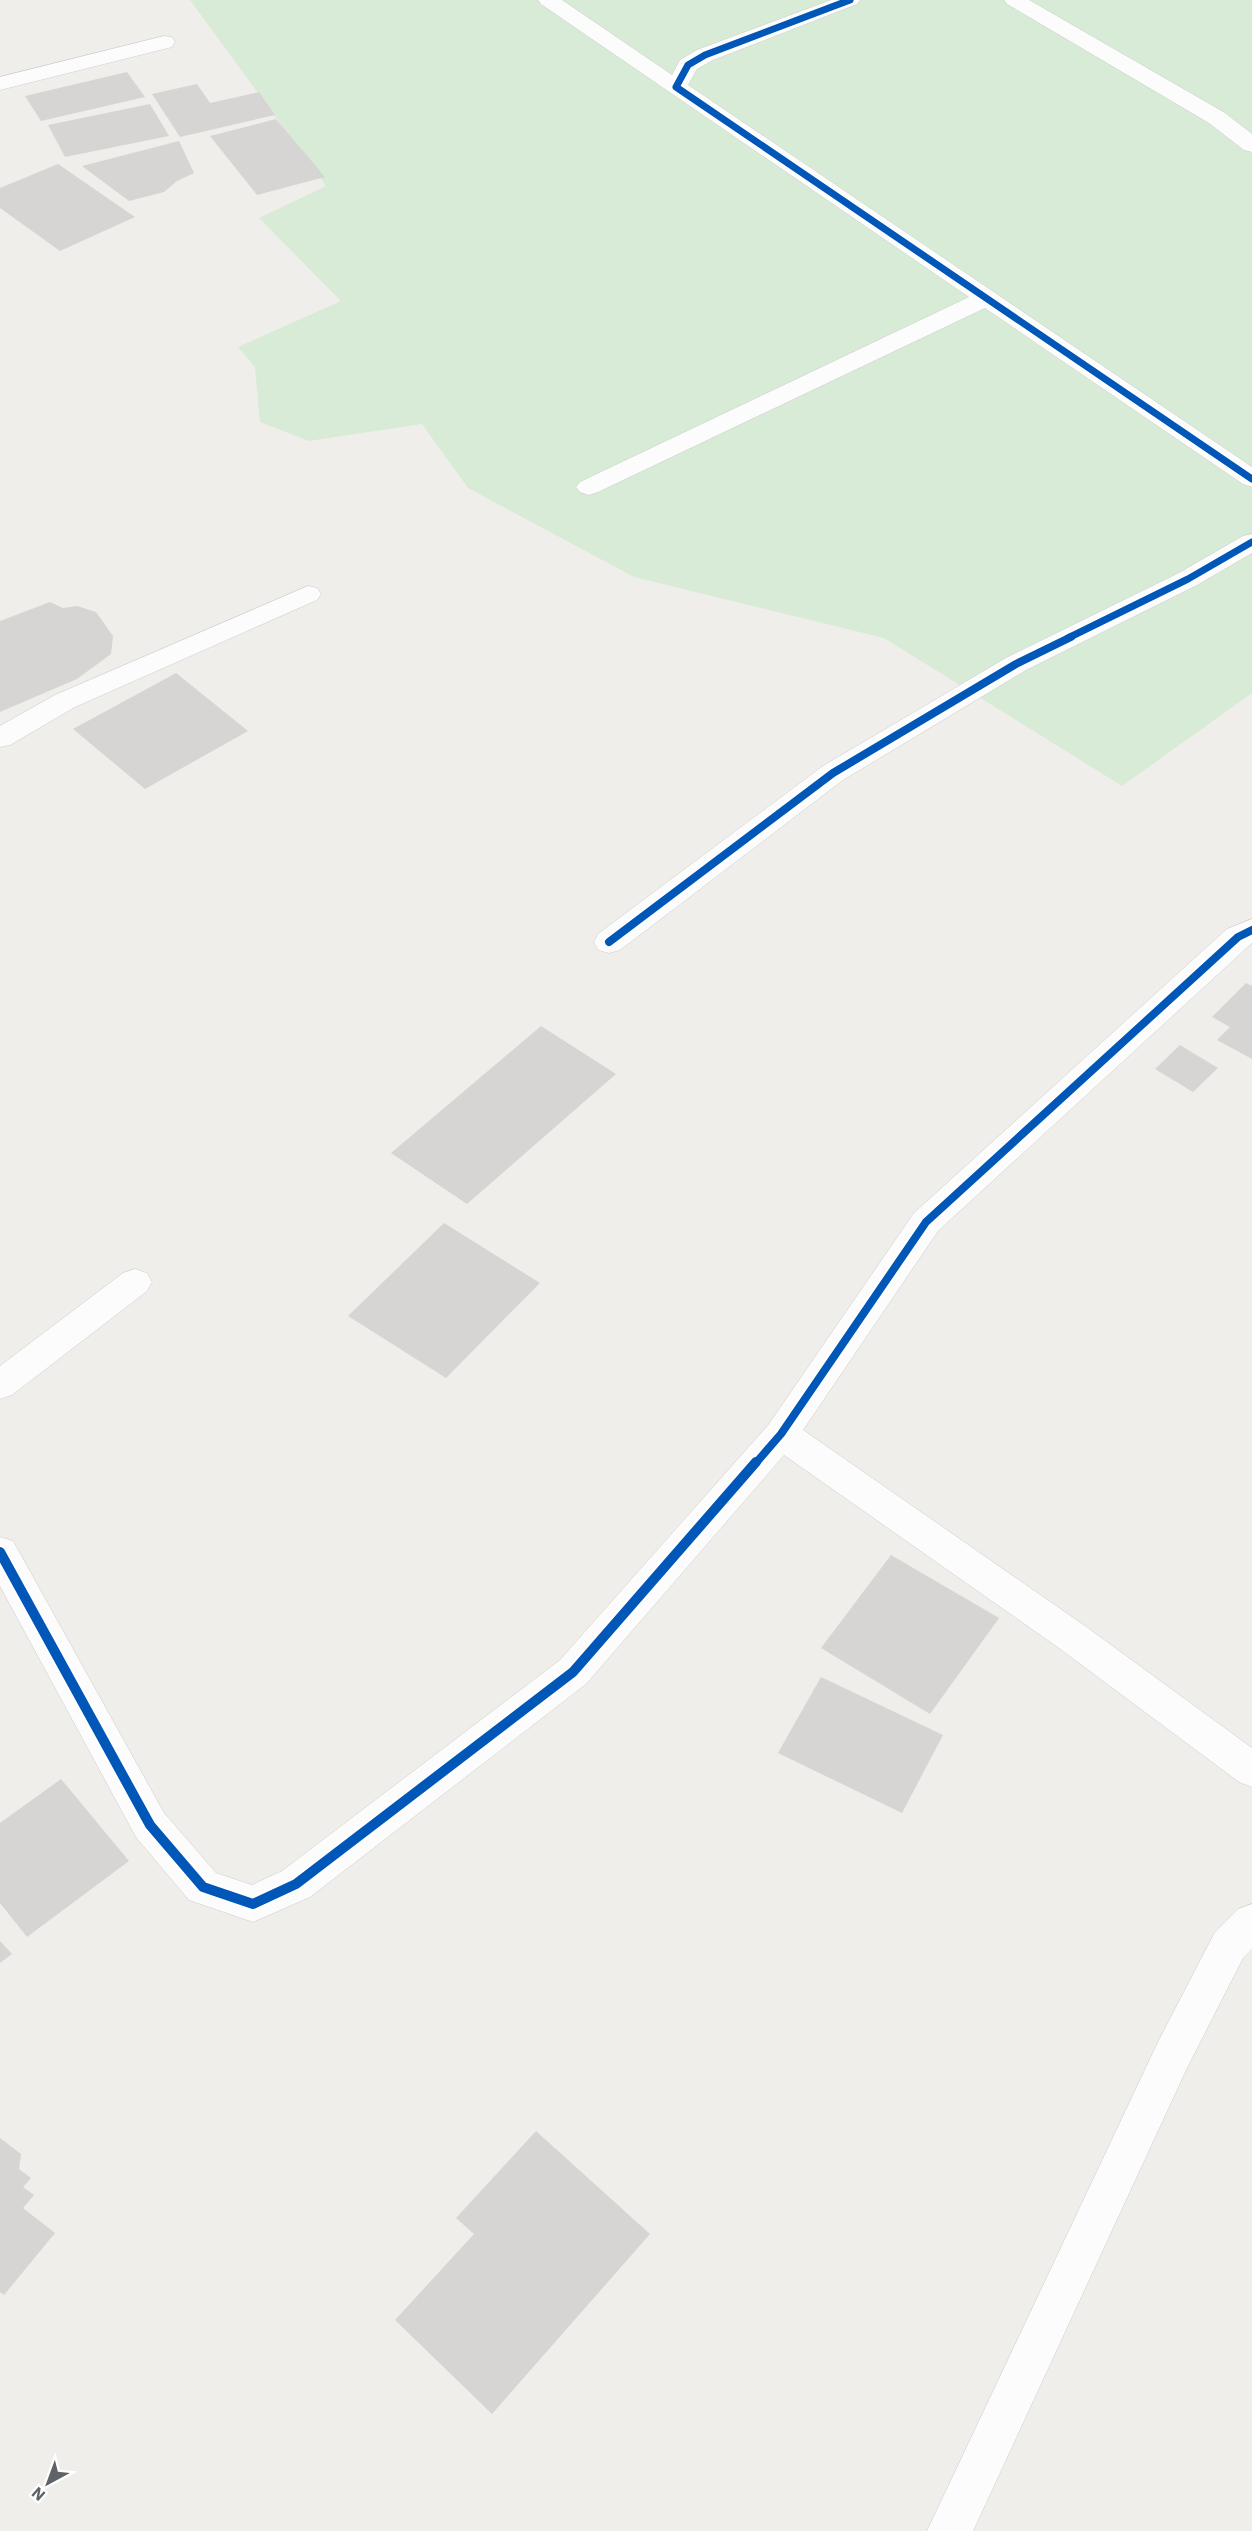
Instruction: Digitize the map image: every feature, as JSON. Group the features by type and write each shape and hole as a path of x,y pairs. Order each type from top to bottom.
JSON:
{"street":[{"path":"548,0 1252,479"},
{"path":"676,87 688,66 705,56 850,0"},
{"path":"1014,0 1217,118 1252,145"},
{"path":"0,84 164,42"},
{"path":"589,487 986,298"},
{"path":"609,942 833,773 1016,664 1188,579 1252,542"},
{"path":"0,738 65,701 308,594"},
{"path":"0,1552 150,1825 203,1887 253,1904 296,1884 573,1672 781,1434 926,1221 1238,937 1252,930"},
{"path":"0,1385 135,1282"},
{"path":"781,1434 1072,1637 1252,1770"},
{"path":"950,2531 1173,2054 1229,1946 1252,1922"}],"green space":[{"path":"190,0 1252,0 1252,693 1122,786 884,638 634,577 468,488 422,424 309,441 260,422 255,367 238,347 341,301 259,218 326,186"}],"building":[{"path":"127,72 145,97 41,121 25,96"},
{"path":"197,84 210,103 259,92 275,115 180,137 152,94"},
{"path":"150,104 169,136 65,157 48,125"},
{"path":"276,119 325,177 257,195 210,136"},
{"path":"179,141 194,173 177,181 164,192 129,201 82,166"},
{"path":"58,164 135,217 60,251 0,208 0,188"},
{"path":"50,602 63,608 77,606 96,612 113,636 111,654 77,679 0,712 0,621"},
{"path":"176,673 248,731 145,789 73,729"},
{"path":"1246,983 1252,986 1252,1059 1217,1040 1230,1027 1212,1017"},
{"path":"541,1026 616,1074 467,1204 391,1153"},
{"path":"1180,1045 1218,1068 1193,1092 1155,1069"},
{"path":"444,1223 540,1283 446,1378 348,1316"},
{"path":"891,1555 999,1618 930,1714 821,1648"},
{"path":"821,1677 943,1735 902,1813 778,1753"},
{"path":"61,1779 129,1861 27,1937 0,1903 0,1823"},
{"path":"0,1941 12,1954 0,1963"},
{"path":"536,2131 650,2234 492,2414 395,2320 474,2234 456,2218"},
{"path":"0,2138 21,2154 19,2169 31,2178 23,2187 34,2195 23,2208 55,2233 4,2295 0,2292"}],"cycle path":[{"path":"850,0 705,55 688,65 676,87 1252,479"},
{"path":"609,942 833,773 1016,664 1188,579 1252,542"},
{"path":"0,1552 150,1825 203,1887 253,1904 296,1884 573,1672 781,1434 926,1222 1238,937 1252,930"}]}
